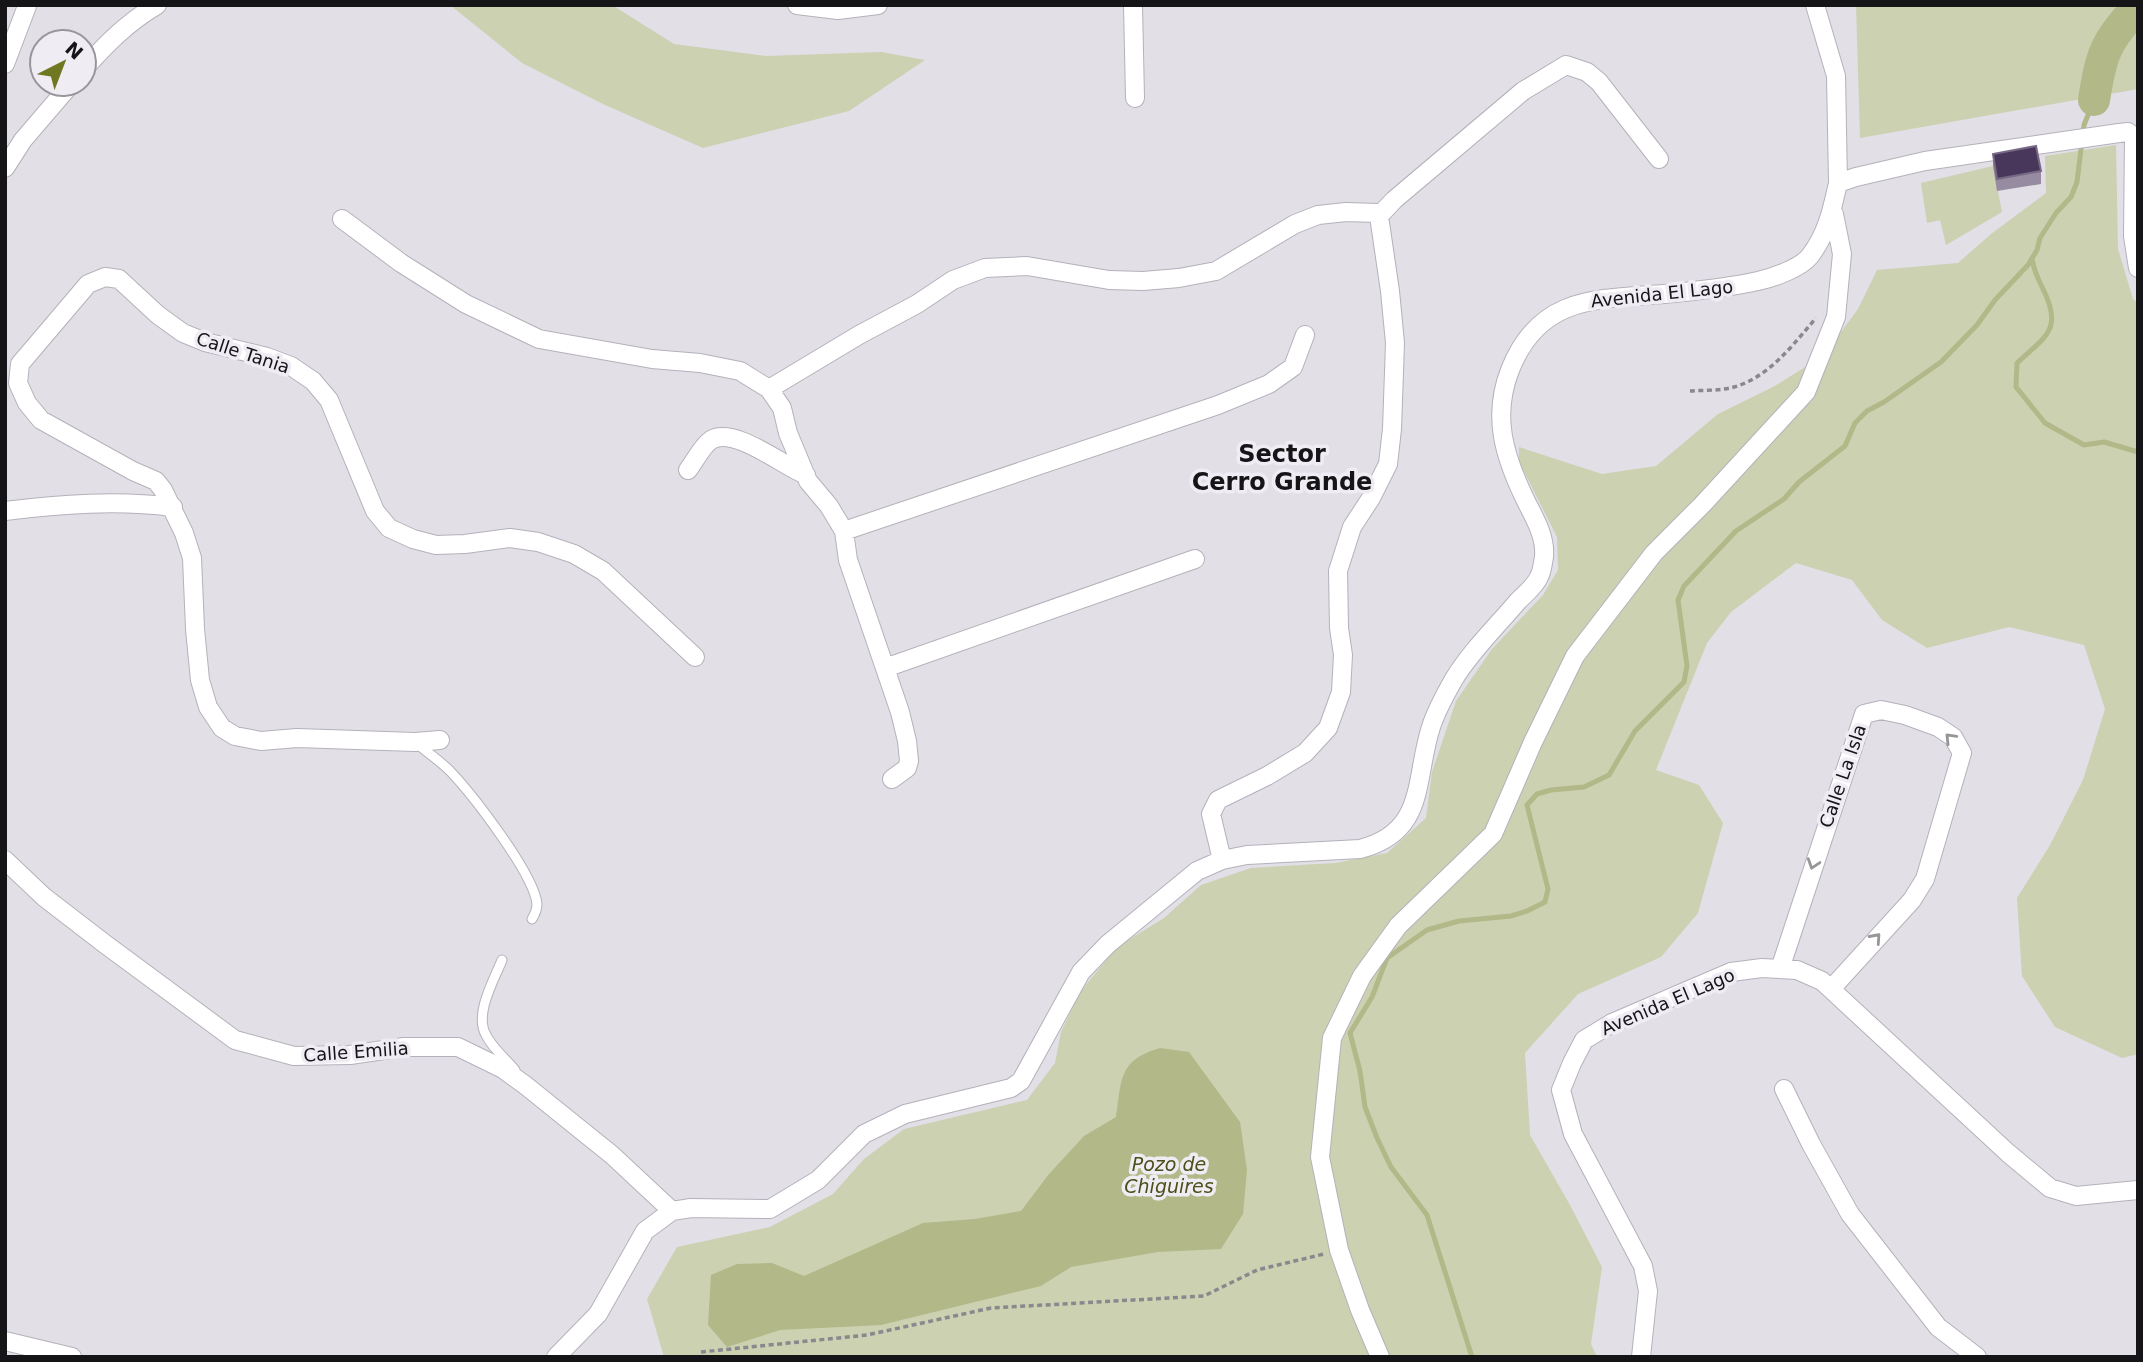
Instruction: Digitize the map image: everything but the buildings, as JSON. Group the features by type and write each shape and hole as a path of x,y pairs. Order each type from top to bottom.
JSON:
{"street":[{"path":"98,53 138,16 158,5"},
{"path":"797,5 838,10 878,5"},
{"path":"1133,5 1135,98"},
{"name":"Avenida El Lago","path":"672,1211 691,1208 770,1209 818,1180 864,1134 905,1114 1011,1088 1021,1081 1081,972 1108,944 1197,872 1222,860 1247,855 1368,847 1377,845 1400,829 1414,807 1431,726 1455,678 1539,578 1544,554 1539,526 1523,496 1501,434 1502,402 1509,372 1522,345 1542,321 1572,306 1612,296 1726,288 1773,278 1808,259 1826,231 1838,183 1836,76 1815,5"},
{"path":"5,64 27,6"},
{"path":"1379,216 1394,200 1523,91 1566,65 1587,72 1599,82 1659,159"},
{"path":"5,168 23,140 59,98"},
{"path":"1838,183 1925,161 2128,132 2134,137 2133,236 2138,268"},
{"path":"1380,1357 1339,1250 1320,1157 1332,1038 1362,976 1398,926 1493,834 1533,742 1575,656 1654,553 1806,392 1836,317 1842,254 1832,207"},
{"path":"769,389 917,304 953,280 985,268 1027,266 1109,280 1179,278 1216,271 1295,224 1318,215 1378,213 1395,343 1392,429 1388,464 1371,498 1352,527 1338,571 1339,628 1343,655 1342,692 1328,728 1305,753 1267,776 1218,800 1211,814 1222,860"},
{"path":"342,219 401,263 466,304 539,339 740,371 769,389 782,408 788,433 806,475 830,506 844,531 848,560 900,712 909,761 907,768 892,779"},
{"name":"Calle Tania","path":"440,740 415,742 297,738 261,741 235,736 222,728 208,707 200,680 192,558 173,507 156,481 41,420 12,380 20,364 88,284 105,277 118,279 158,315 183,332 205,342 267,357 291,366 313,381 329,400 375,510 389,528 413,539 436,545 510,538 538,542 575,554 603,570 695,657"},
{"path":"844,531 1218,405 1269,384 1293,367 1305,335"},
{"path":"688,470 708,442 726,437 743,441 806,475"},
{"path":"5,511 83,503 173,507"},
{"path":"885,668 1195,559"},
{"name":"Calle La Isla","path":"1780,969 1864,714 1881,710 1938,727 1953,737 1962,754 1926,879 1912,900 1831,989"},
{"name":"Calle Emilia","path":"5,860 44,897 236,1040 294,1056 350,1055 404,1047 458,1047 503,1069 524,1085 612,1155 672,1211"},
{"name":"Avenida El Lago","path":"1641,1357 1648,1291 1643,1266 1573,1134 1561,1090 1584,1040 1612,1023 1731,972 1762,968 1797,970 1822,981 2008,1153 2050,1188 2076,1196 2138,1190"},
{"path":"1784,1089 1850,1214 1938,1326 1977,1357"},
{"path":"556,1357 598,1314 645,1231 672,1211"},
{"path":"5,1341 72,1357"}],"lane":[{"path":"415,742 449,770 486,814 534,893 537,907 532,919"},
{"path":"502,960 484,1008 482,1022 485,1034 519,1073 524,1085"}],"path":[{"path":"1690,391 1731,388 1756,378 1800,337 1839,290"},
{"path":"701,1352 867,1335 991,1308 1204,1296 1257,1270 1339,1250"}],"shaded area":[{"path":"450,5 612,5 674,44 766,56 881,52 925,60 849,111 703,148 605,105 522,63"},
{"path":"1856,5 2138,5 2138,89 1860,138"},
{"path":"2116,145 2118,249 2133,299 2138,303 2138,1054 2122,1058 2055,1027 2022,976 2017,898 2050,845 2083,780 2105,709 2084,645 2009,627 1927,648 1882,620 1852,580 1796,563 1731,612 1707,643 1656,770 1699,785 1723,823 1698,913 1661,957 1578,994 1525,1053 1530,1135 1602,1267 1591,1344 1597,1357 664,1357 647,1299 677,1247 770,1227 833,1194 864,1159 904,1129 1027,1100 1055,1063 1061,1032 1080,992 1117,947 1164,918 1201,885 1251,868 1335,863 1387,853 1426,818 1432,772 1456,701 1492,649 1543,595 1558,570 1557,537 1519,462 1519,447 1602,474 1656,466 1718,414 1773,387 1823,356 1858,309 1877,270 1958,263 1991,234 2046,193 2045,156"},
{"path":"1993,166 2002,212 1946,245 1940,220 1927,223 1921,183"}],"water":[{"name":"Pozo de Chiguires","path":"1160,1048 1189,1052 1240,1122 1247,1170 1243,1214 1221,1249 1158,1252 1071,1267 1041,1286 881,1325 780,1330 727,1347 708,1325 711,1275 737,1264 772,1263 804,1276 923,1223 975,1219 1021,1211 1049,1174 1084,1136 1116,1117 1121,1082 1129,1065 1146,1053"}],"waterway":[{"path":"2094,100 2106,49 2138,7"},
{"path":"1472,1357 1427,1215 1391,1167 1365,1107 1360,1071 1350,1033 1372,997 1387,958 1427,930 1459,921 1511,916 1545,902 1548,889 1527,805 1537,794 1584,787 1609,775 1635,731 1684,682 1687,666 1678,600 1684,586 1736,531 1784,499 1799,482 1845,446 1855,423 1867,411 1941,362 2028,265 2037,250 2040,238 2056,213 2071,197 2077,182 2084,125 2094,100"},
{"path":"2032,258 2049,303 2051,324 2043,339 2017,363 2016,387 2045,423 2084,445 2104,442 2138,452"}],"district":[{"name":"Sector Cerro Grande","path":"1282,468"}]}
